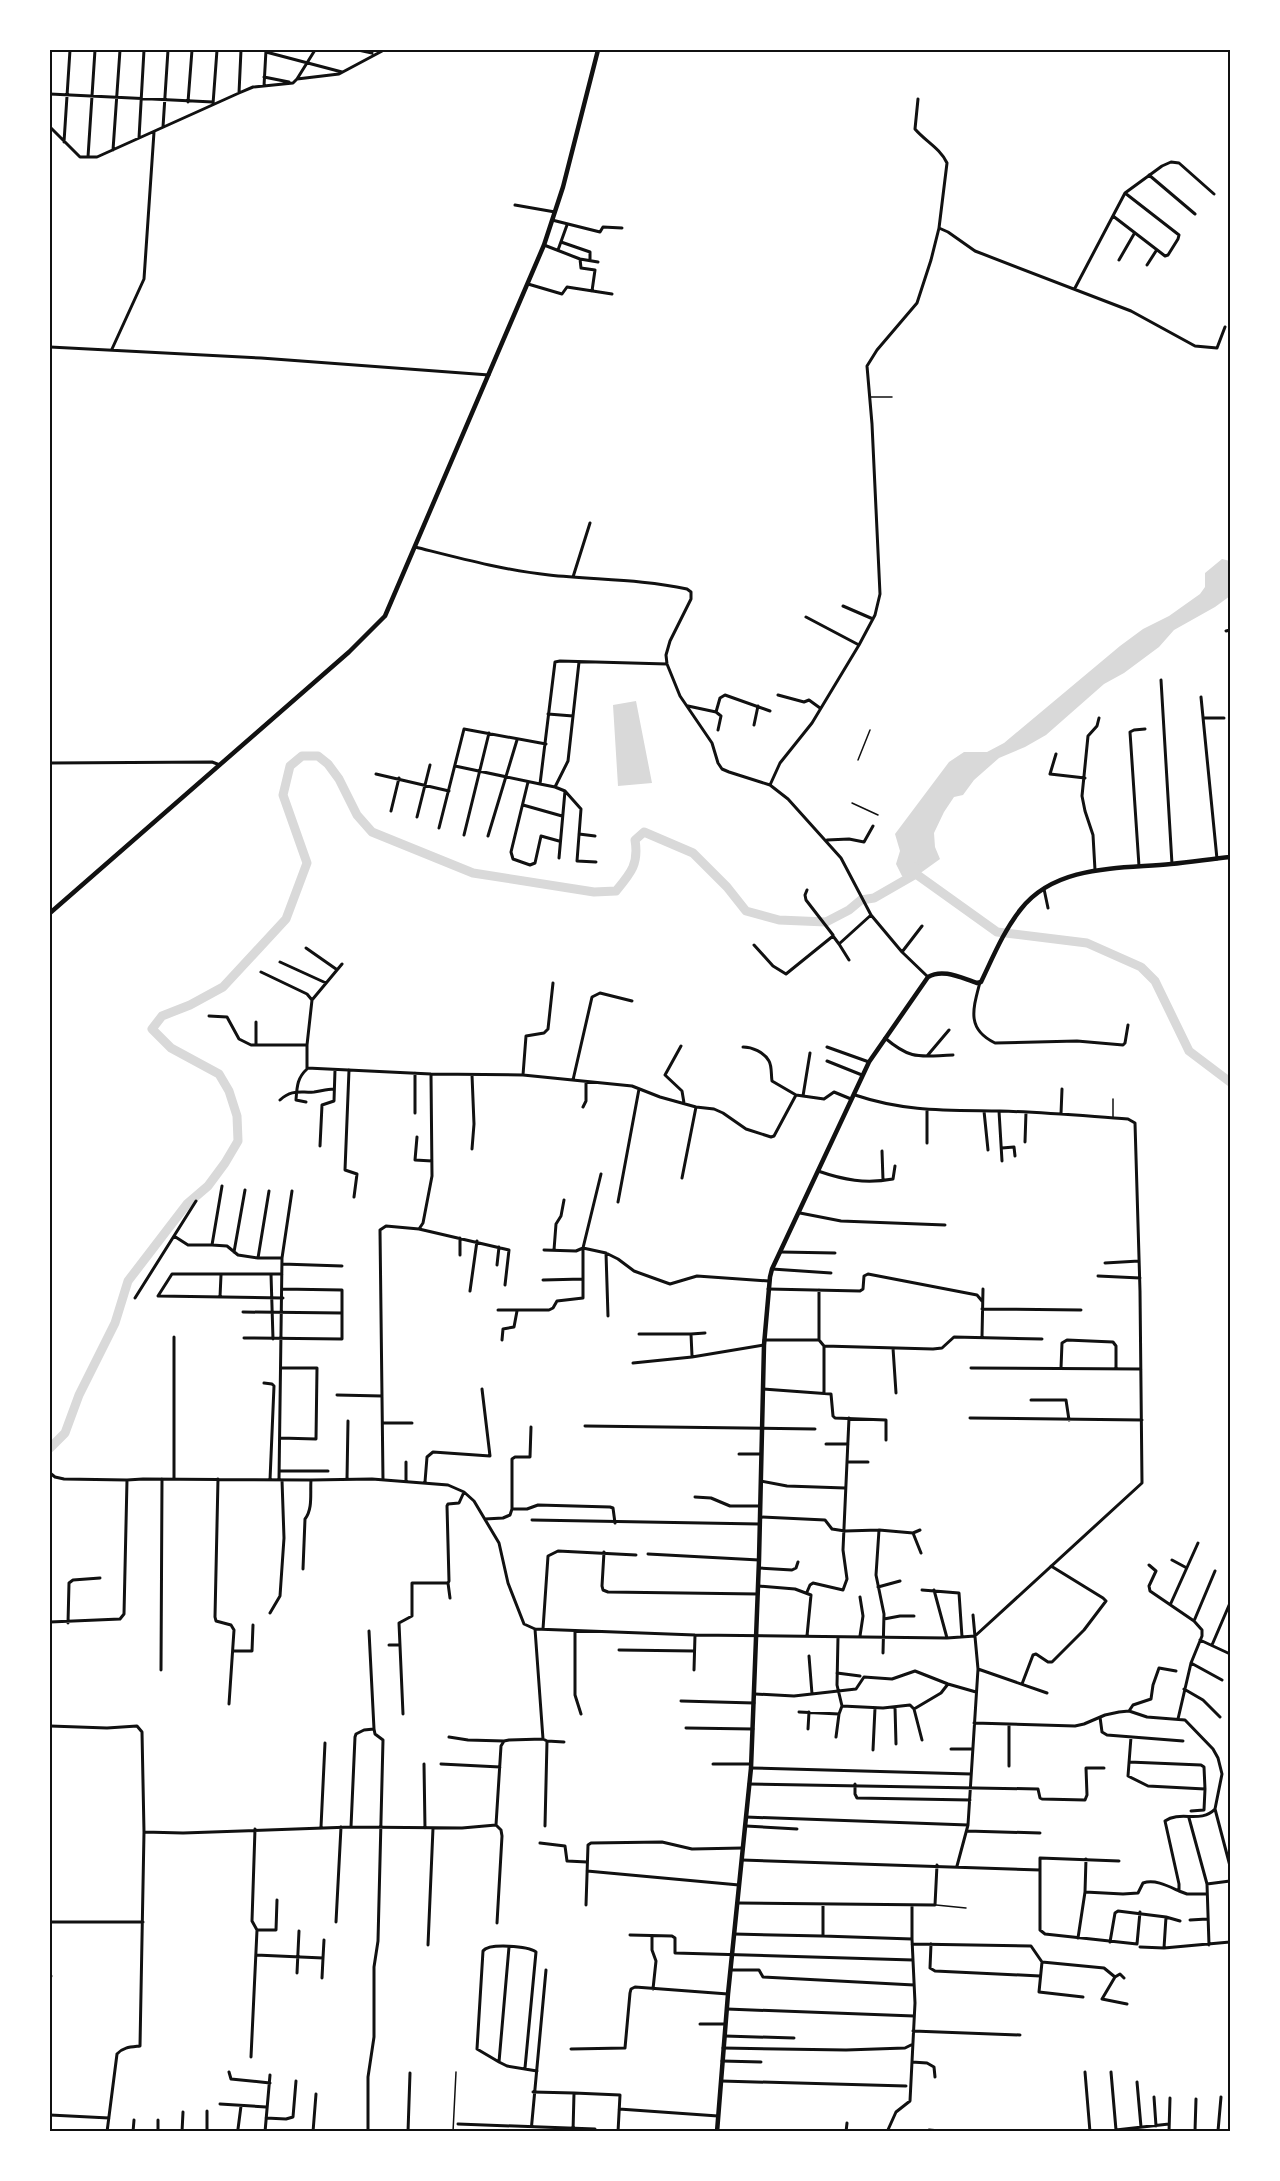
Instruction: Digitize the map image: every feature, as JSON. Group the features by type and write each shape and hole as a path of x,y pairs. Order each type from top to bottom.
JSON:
{"main road":[{"path":"50,913 220,765 378,623 387,611 528,284 548,246 552,220 598,50"},
{"path":"717,2132 724,2036 751,1766 759,1568 764,1342 772,1269 854,1097 862,1075 928,977 936,973 947,973 980,982 1021,909 1044,889 1072,876 1140,866 1230,857"}],"street":[{"path":"64,142 70,50"},
{"path":"88,157 95,50"},
{"path":"113,150 120,50"},
{"path":"139,138 144,50"},
{"path":"163,127 168,50"},
{"path":"188,102 192,50"},
{"path":"213,103 218,50"},
{"path":"238,93 241,50"},
{"path":"50,127 80,157 97,157 238,93 264,86 293,83 315,50"},
{"path":"358,50 374,53"},
{"path":"297,79 334,75 384,50"},
{"path":"264,86 266,51 343,72"},
{"path":"264,77 293,83"},
{"path":"50,94 213,103"},
{"path":"770,785 780,763 821,708 859,645 878,608 880,594 867,366 918,303 939,228 947,163 915,129 918,99"},
{"path":"112,349 144,279 154,132"},
{"path":"1075,288 1125,193 1162,166 1175,161 1214,194"},
{"path":"1149,175 1195,214"},
{"path":"1113,216 1163,255 1168,255 1178,239 1179,235 1125,193"},
{"path":"514,205 555,212"},
{"path":"552,220 600,232 603,227 622,228"},
{"path":"558,250 565,225"},
{"path":"939,228 975,251 1075,288 1131,312 1195,346 1217,348 1225,327"},
{"path":"1119,260 1134,234"},
{"path":"561,242 590,252 590,261"},
{"path":"548,246 580,259 598,262"},
{"path":"1147,266 1156,250"},
{"path":"580,259 581,268 595,270 592,291"},
{"path":"528,284 564,294 567,287 612,294"},
{"path":"50,346 261,358 489,375"},
{"path":"573,577 590,523"},
{"path":"414,547 504,569 573,577 630,579 687,588 691,592 692,599 670,641 666,655 667,664 672,682 708,737 718,763 722,769 770,785 788,800 841,858 871,915 902,952 928,977"},
{"path":"843,606 873,619"},
{"path":"806,617 859,645"},
{"path":"540,784 555,662 667,664"},
{"path":"555,787 568,761 579,662"},
{"path":"1161,680 1172,864"},
{"path":"778,694 804,702 809,700 821,708"},
{"path":"716,712 720,698 725,695 770,711"},
{"path":"1201,697 1216,859"},
{"path":"687,706 716,712 721,716 718,730"},
{"path":"754,725 758,706"},
{"path":"548,714 573,716"},
{"path":"1095,872 1093,831 1083,802 1088,736 1097,726 1099,718"},
{"path":"1204,718 1224,718"},
{"path":"439,828 464,729 546,744"},
{"path":"1140,866 1130,732 1145,729"},
{"path":"464,835 489,733"},
{"path":"488,836 518,740"},
{"path":"1056,754 1050,774 1085,778"},
{"path":"50,763 200,762 220,765"},
{"path":"417,818 430,765"},
{"path":"455,766 566,791 581,809 577,862 596,862"},
{"path":"376,774 449,791"},
{"path":"391,811 399,778"},
{"path":"528,782 511,852 513,859 530,865 535,863 541,836 559,841"},
{"path":"559,858 566,791"},
{"path":"523,805 562,816"},
{"path":"826,840 849,839 864,842 873,826"},
{"path":"579,834 596,836"},
{"path":"1044,889 1048,908"},
{"path":"807,890 805,898 849,960"},
{"path":"838,944 871,915"},
{"path":"902,952 922,926"},
{"path":"754,945 773,966 786,974 833,936"},
{"path":"306,948 337,970"},
{"path":"280,962 326,983"},
{"path":"308,1068 307,1045 312,1000 342,964"},
{"path":"261,972 307,994 312,1000"},
{"path":"980,982 974,1008 974,1020 979,1032 995,1043 1077,1041 1125,1045 1128,1025"},
{"path":"523,1075 526,1036 544,1033 548,1029 553,983"},
{"path":"573,1080 592,997 600,993 632,1001"},
{"path":"209,1016 227,1017 240,1039 256,1045 307,1045"},
{"path":"256,1022 256,1045"},
{"path":"927,1056 949,1030"},
{"path":"885,1038 904,1053 927,1056 953,1055"},
{"path":"681,1046 664,1074 682,1090 684,1104"},
{"path":"50,1473 64,1479 347,1479 448,1485 465,1493 474,1501 485,1519 501,1548 508,1583 524,1624 535,1629 756,1636 947,1638 975,1636 1142,1482 1140,1261 1135,1123 1128,1119 1061,1114 927,1111 834,1092 824,1099 796,1095 772,1081 770,1065 765,1058 751,1047 743,1047"},
{"path":"828,1047 869,1062"},
{"path":"803,1096 810,1053"},
{"path":"827,1061 862,1075"},
{"path":"306,1102 297,1101 297,1091 300,1075 308,1068 431,1074 523,1075 623,1085 639,1089 684,1104 714,1109 746,1128 771,1137 774,1136 796,1095"},
{"path":"320,1146 322,1105 333,1102 335,1070"},
{"path":"349,1070 345,1170 357,1174 354,1197"},
{"path":"415,1073 415,1113"},
{"path":"419,1229 423,1223 432,1176 431,1074"},
{"path":"472,1075 474,1124 472,1149"},
{"path":"583,1107 586,1101 586,1082"},
{"path":"280,1100 289,1093 297,1091 314,1092 334,1089"},
{"path":"618,1202 639,1089"},
{"path":"1061,1114 1062,1089"},
{"path":"682,1178 696,1107"},
{"path":"927,1111 927,1143"},
{"path":"999,1111 1002,1161"},
{"path":"984,1112 988,1150"},
{"path":"1025,1142 1026,1112"},
{"path":"417,1137 415,1160 432,1161"},
{"path":"1002,1148 1014,1147 1015,1156"},
{"path":"882,1151 883,1180"},
{"path":"818,1171 849,1181 883,1180 893,1179 895,1166"},
{"path":"498,1310 549,1310 557,1301 581,1300 584,1295 583,1248 601,1174"},
{"path":"212,1245 222,1186"},
{"path":"234,1252 245,1190"},
{"path":"258,1258 269,1191"},
{"path":"270,1613 280,1596 284,1538 280,1471 282,1258 292,1191"},
{"path":"554,1250 556,1224 561,1216 564,1200"},
{"path":"135,1298 196,1201"},
{"path":"800,1213 841,1221 945,1225"},
{"path":"383,1480 380,1230 386,1226 419,1229 477,1241 510,1251 505,1285"},
{"path":"174,1236 188,1245 227,1246 238,1255 282,1258"},
{"path":"460,1238 460,1255"},
{"path":"470,1291 477,1241"},
{"path":"497,1265 499,1247"},
{"path":"544,1250 576,1251 583,1248 606,1253 634,1271 670,1284 697,1276 769,1281"},
{"path":"781,1252 835,1253"},
{"path":"606,1253 608,1316"},
{"path":"1105,1263 1140,1261"},
{"path":"282,1264 342,1266"},
{"path":"772,1269 831,1273"},
{"path":"271,1274 273,1338"},
{"path":"768,1289 862,1291 864,1276 868,1274 977,1295 982,1301"},
{"path":"282,1275 172,1275 158,1296 283,1298"},
{"path":"220,1298 221,1275"},
{"path":"1098,1276 1140,1278"},
{"path":"543,1280 584,1279"},
{"path":"244,1338 342,1339 342,1290 282,1289"},
{"path":"982,1337 983,1289"},
{"path":"819,1290 819,1340 824,1346 824,1393"},
{"path":"982,1309 1081,1310"},
{"path":"502,1341 503,1329 514,1327 516,1324 517,1311"},
{"path":"243,1312 342,1313"},
{"path":"639,1334 705,1333"},
{"path":"691,1334 692,1357"},
{"path":"174,1337 174,1479"},
{"path":"824,1346 939,1349 954,1338 1042,1339"},
{"path":"633,1363 692,1357 764,1342 819,1340"},
{"path":"1061,1368 1062,1343 1067,1340 1113,1342 1116,1346 1116,1369"},
{"path":"893,1348 896,1393"},
{"path":"280,1438 316,1439 317,1368 282,1368"},
{"path":"971,1368 1141,1369"},
{"path":"264,1383 274,1386 270,1480"},
{"path":"425,1482 427,1457 433,1452 490,1456 482,1389"},
{"path":"763,1389 832,1395 833,1416 886,1420 886,1440"},
{"path":"338,1395 382,1396"},
{"path":"1031,1400 1066,1400 1069,1420"},
{"path":"970,1418 1142,1420"},
{"path":"807,1592 811,1583 836,1589 844,1588 847,1579 843,1550 849,1419"},
{"path":"347,1479 348,1421"},
{"path":"384,1423 412,1423"},
{"path":"585,1426 815,1429"},
{"path":"485,1519 507,1516 512,1509 512,1460 515,1457 530,1457 531,1427"},
{"path":"826,1444 848,1444"},
{"path":"739,1454 761,1454"},
{"path":"406,1462 406,1481"},
{"path":"847,1462 868,1462"},
{"path":"280,1471 328,1471"},
{"path":"218,1478 215,1617 216,1622 233,1627 234,1651 229,1704"},
{"path":"161,1670 162,1479"},
{"path":"50,1622 120,1619 124,1614 127,1480"},
{"path":"303,1569 305,1519 310,1507 311,1480"},
{"path":"760,1480 787,1486 845,1488"},
{"path":"450,1598 447,1506 459,1503 465,1493"},
{"path":"695,1497 711,1498 730,1506 760,1506"},
{"path":"512,1509 530,1509 537,1504 610,1507 613,1508 615,1523"},
{"path":"760,1517 825,1520 832,1529 845,1531 879,1530 913,1533 920,1530"},
{"path":"532,1520 759,1524"},
{"path":"879,1530 876,1575 883,1604 883,1653"},
{"path":"913,1533 921,1553"},
{"path":"1171,1603 1198,1543"},
{"path":"543,1629 548,1556 555,1551 636,1555"},
{"path":"604,1552 602,1586 603,1590 608,1592 758,1594"},
{"path":"648,1554 759,1560"},
{"path":"1172,1560 1185,1568"},
{"path":"759,1568 792,1570 796,1568 798,1562"},
{"path":"1149,1565 1156,1571 1148,1589 1171,1603 1202,1630 1191,1663 1178,1719"},
{"path":"1022,1684 1033,1655 1036,1653 1048,1662 1052,1662 1084,1630 1106,1601 1051,1566"},
{"path":"1194,1621 1215,1571"},
{"path":"68,1623 69,1583 73,1580 100,1578"},
{"path":"878,1587 900,1581"},
{"path":"403,1714 399,1629 400,1621 412,1616 412,1583 448,1583"},
{"path":"758,1586 807,1592 812,1598 807,1636"},
{"path":"922,1590 959,1593 962,1637"},
{"path":"934,1590 947,1638"},
{"path":"860,1597 863,1616 860,1636"},
{"path":"1212,1646 1230,1603"},
{"path":"957,1866 967,1831 970,1800 978,1669 974,1615"},
{"path":"884,1619 914,1616"},
{"path":"234,1651 252,1651 254,1625"},
{"path":"535,1629 545,1740 545,1826"},
{"path":"368,2132 368,2078 374,2037 373,1976 378,1941 383,1740 375,1734 374,1729 369,1631"},
{"path":"575,1631 575,1695 580,1714"},
{"path":"694,1635 694,1670"},
{"path":"836,1737 842,1706 837,1690 838,1637"},
{"path":"1200,1640 1228,1653"},
{"path":"389,1645 399,1645"},
{"path":"619,1650 694,1651"},
{"path":"809,1656 812,1694"},
{"path":"1191,1663 1221,1680"},
{"path":"1129,1712 1133,1705 1150,1700 1156,1671 1159,1668 1176,1671"},
{"path":"978,1669 1047,1694"},
{"path":"755,1694 812,1694 858,1688 864,1677 888,1680 915,1671 976,1692"},
{"path":"837,1673 860,1676"},
{"path":"914,1709 941,1694 948,1684"},
{"path":"1184,1689 1203,1700 1220,1717"},
{"path":"681,1701 754,1702"},
{"path":"842,1706 875,1708 912,1705 922,1740"},
{"path":"896,1707 896,1744"},
{"path":"873,1750 875,1708"},
{"path":"799,1712 839,1714"},
{"path":"808,1729 809,1712"},
{"path":"974,1723 1075,1726 1113,1713 1129,1712 1146,1718 1178,1719 1189,1723 1213,1749 1218,1758 1222,1774 1215,1809 1230,1866"},
{"path":"1100,1718 1104,1734 1183,1741"},
{"path":"1009,1725 1009,1766"},
{"path":"50,1726 107,1728 137,1726 141,1728 144,1832 140,2046 129,2047 117,2054 107,2132"},
{"path":"686,1728 753,1729"},
{"path":"351,1827 355,1737 364,1730 374,1729"},
{"path":"449,1737 468,1740 564,1742"},
{"path":"1131,1737 1128,1776 1148,1786 1205,1789"},
{"path":"496,1923 502,1836 496,1824 501,1746 504,1741"},
{"path":"321,1827 324,1743"},
{"path":"951,1749 972,1749"},
{"path":"1129,1762 1204,1767 1204,1810 1191,1811"},
{"path":"424,1764 424,1828"},
{"path":"441,1764 500,1767"},
{"path":"713,1764 971,1774"},
{"path":"749,1784 855,1784 1038,1789 1042,1799 1084,1800 1087,1795 1086,1768 1104,1768"},
{"path":"855,1784 855,1797 857,1798 970,1800"},
{"path":"1179,1890 1165,1821 1172,1817 1205,1816 1215,1809"},
{"path":"746,1816 968,1825"},
{"path":"1189,1818 1207,1884 1209,1945"},
{"path":"144,1832 183,1833 321,1827 473,1828 496,1824"},
{"path":"744,1826 797,1829"},
{"path":"336,1922 341,1827"},
{"path":"428,1945 433,1828"},
{"path":"251,2057 257,1929 252,1921 255,1829"},
{"path":"967,1831 1040,1833"},
{"path":"586,1905 588,1845 591,1843 662,1842 692,1849 743,1848"},
{"path":"540,1843 565,1846 567,1861 587,1862"},
{"path":"1119,1861 1041,1857 1040,1930 1045,1934 1137,1944 1140,1912"},
{"path":"1078,1938 1085,1892 1086,1859"},
{"path":"742,1860 1040,1870"},
{"path":"738,1903 935,1905 937,1866"},
{"path":"587,1871 739,1885"},
{"path":"1085,1892 1138,1893 1143,1883 1148,1881 1161,1883 1187,1894 1206,1894"},
{"path":"1207,1884 1230,1881"},
{"path":"257,1929 274,1931 277,1929 277,1900"},
{"path":"823,1904 823,1936"},
{"path":"887,2132 896,2112 910,2101 914,2016 912,1906"},
{"path":"1110,1942 1115,1913 1118,1911 1140,1912 1180,1921"},
{"path":"1164,1948 1166,1917"},
{"path":"1190,1920 1208,1919"},
{"path":"50,1922 143,1922"},
{"path":"297,1973 298,1931"},
{"path":"734,1934 912,1939"},
{"path":"630,1935 672,1936 675,1938 675,1953 913,1960"},
{"path":"652,1936 652,1950 656,1961 653,1989"},
{"path":"322,1978 324,1940"},
{"path":"1140,1947 1164,1948 1230,1942"},
{"path":"912,1944 1031,1946 1042,1962 1039,1990 1041,1993 1083,1997"},
{"path":"931,1944 930,1968 935,1971 1040,1976"},
{"path":"525,2068 536,1952 527,1948 488,1947 483,1951 478,2050 507,2066 537,2071"},
{"path":"499,2062 509,1947"},
{"path":"256,1955 323,1958"},
{"path":"1042,1962 1102,1968 1114,1976"},
{"path":"531,2129 546,1970"},
{"path":"731,1970 759,1970 763,1977 914,1984"},
{"path":"1124,1978 1120,1974 1114,1976 1102,2000 1127,2004"},
{"path":"571,2049 625,2049 631,1989 728,1994"},
{"path":"727,2009 914,2016"},
{"path":"700,2024 726,2024"},
{"path":"913,2031 1020,2035"},
{"path":"724,2036 794,2038"},
{"path":"723,2048 846,2050 905,2048 911,2045"},
{"path":"722,2061 761,2062"},
{"path":"912,2062 927,2063 934,2067 935,2077"},
{"path":"229,2072 231,2079 270,2083"},
{"path":"1085,2072 1090,2132"},
{"path":"1111,2072 1116,2130"},
{"path":"408,2132 410,2073"},
{"path":"265,2132 270,2076"},
{"path":"266,2118 293,2117 296,2081"},
{"path":"721,2081 906,2086"},
{"path":"1137,2082 1141,2127"},
{"path":"533,2092 620,2095 618,2132"},
{"path":"573,2130 574,2093"},
{"path":"313,2132 316,2094"},
{"path":"1154,2097 1156,2126"},
{"path":"1196,2099 1193,2131 1218,2131 1221,2097"},
{"path":"1169,2132 1170,2098"},
{"path":"220,2104 267,2108"},
{"path":"238,2129 241,2106"},
{"path":"620,2109 718,2116"},
{"path":"207,2111 207,2132"},
{"path":"182,2132 183,2112"},
{"path":"50,2115 109,2118"},
{"path":"133,2132 134,2120"},
{"path":"158,2120 158,2132"},
{"path":"846,2132 847,2123"},
{"path":"458,2124 531,2129 595,2129"},
{"path":"1098,2132 1169,2124"},
{"path":"494,2126 494,2132"},
{"path":"926,2132 929,2130 951,2132"}],"lane":[{"path":"870,397 892,397"},
{"path":"858,760 870,730"},
{"path":"852,803 878,815"},
{"path":"1113,1099 1113,1118"},
{"path":"935,1905 966,1908"},
{"path":"453,2132 456,2072"}],"shaded area":[{"path":"1222,559 1230,561 1230,596 1174,630 1159,647 1124,673 1104,684 1046,735 999,758 974,780 963,795 954,797 934,833 935,847 940,859 908,882 896,864 900,851 895,834 949,762 964,752 987,752 1004,743 1120,646 1200,594 1205,587 1205,573"},
{"path":"636,701 652,783 618,786 613,705"}],"waterway":[{"path":"50,1448 65,1433 79,1395 115,1323 128,1281 187,1204 208,1186 238,1141 237,1116 229,1091 219,1074 171,1048 152,1029 162,1016 190,1005 223,987 286,919 307,863 283,795 290,766 302,756 318,756 328,764 339,779 357,815 372,832 473,873 594,892 616,891 633,868 636,856 635,840 644,832 693,853 727,887 746,911 779,920 826,922 849,910 861,900 874,898 914,875"},
{"path":"915,867 916,874 997,932 1087,943 1141,967 1155,981 1189,1051 1230,1082"}]}
